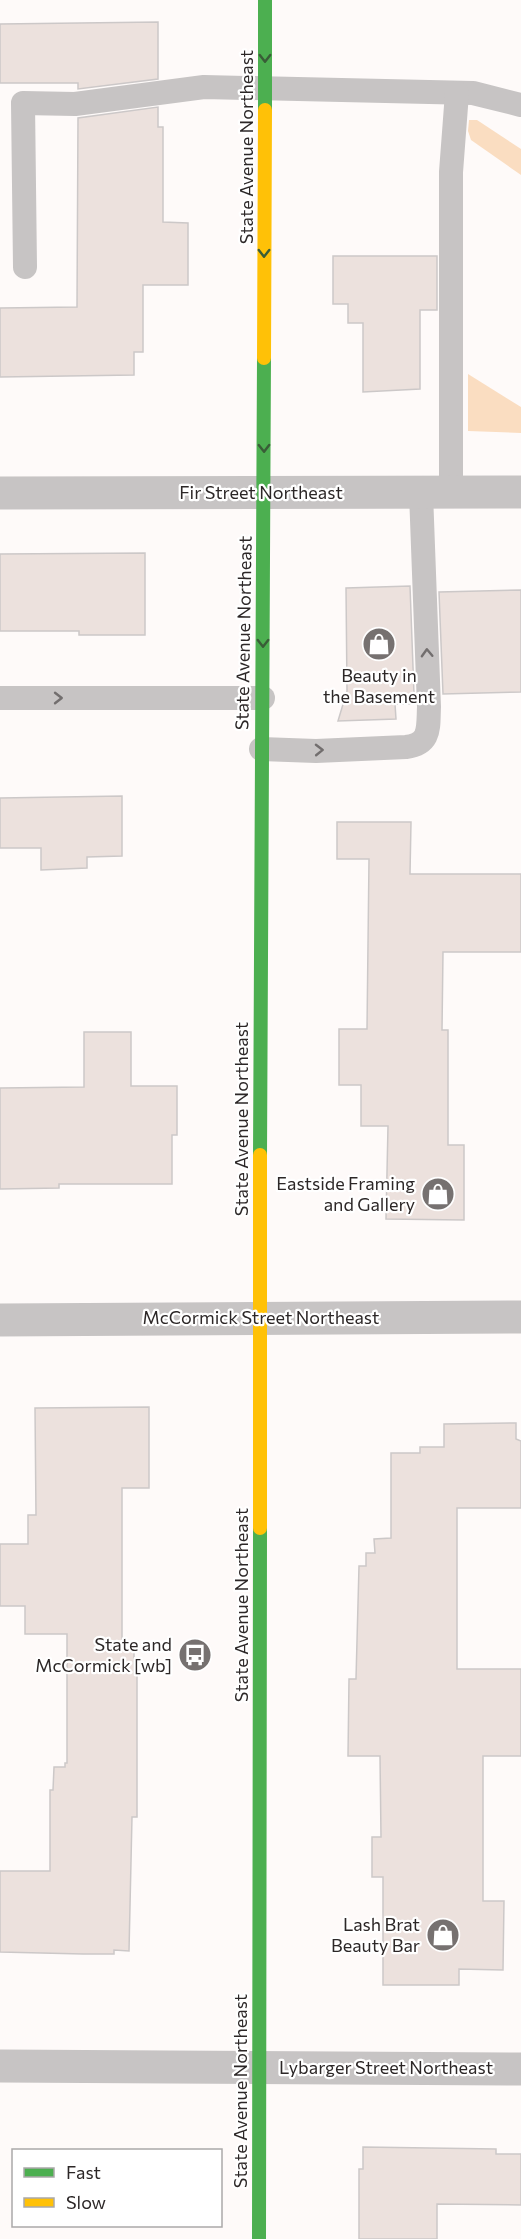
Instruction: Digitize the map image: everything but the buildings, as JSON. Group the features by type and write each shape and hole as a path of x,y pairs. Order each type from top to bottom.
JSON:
{"main road":[{"name":"State Avenue Northeast","path":"259,2239 261,749 265,0"}],"street":[{"name":"Fir Street Northeast","path":"0,493 521,492"},
{"name":"McCormick Street Northeast","path":"0,1320 521,1317"},
{"name":"Lybarger Street Northeast","path":"0,2066 521,2069"}],"lane":[{"path":"25,267 23,103 75,104 204,87 472,93 521,105"},
{"path":"261,749 406,747 416,746 424,741 427,734 451,172 457,93"},
{"path":"0,698 263,698"}],"shaded area":[{"path":"469,120 477,120 521,149 521,175 471,140 468,131"},
{"path":"468,374 521,407 521,433 468,431"}],"traffic: fast":[{"path":"265,0 265,110"},
{"path":"260,1155 264,358"},
{"path":"259,2239 260,1528"}],"traffic: slow":[{"path":"264,358 265,110"},
{"path":"260,1155 260,1528"}],"place":[{"name":"Beauty in the Basement","path":"379,644"},
{"name":"Eastside Framing and Gallery","path":"438,1194"},
{"name":"State and McCormick [wb]","path":"195,1655"},
{"name":"Lash Brat Beauty Bar","path":"443,1935"}]}
